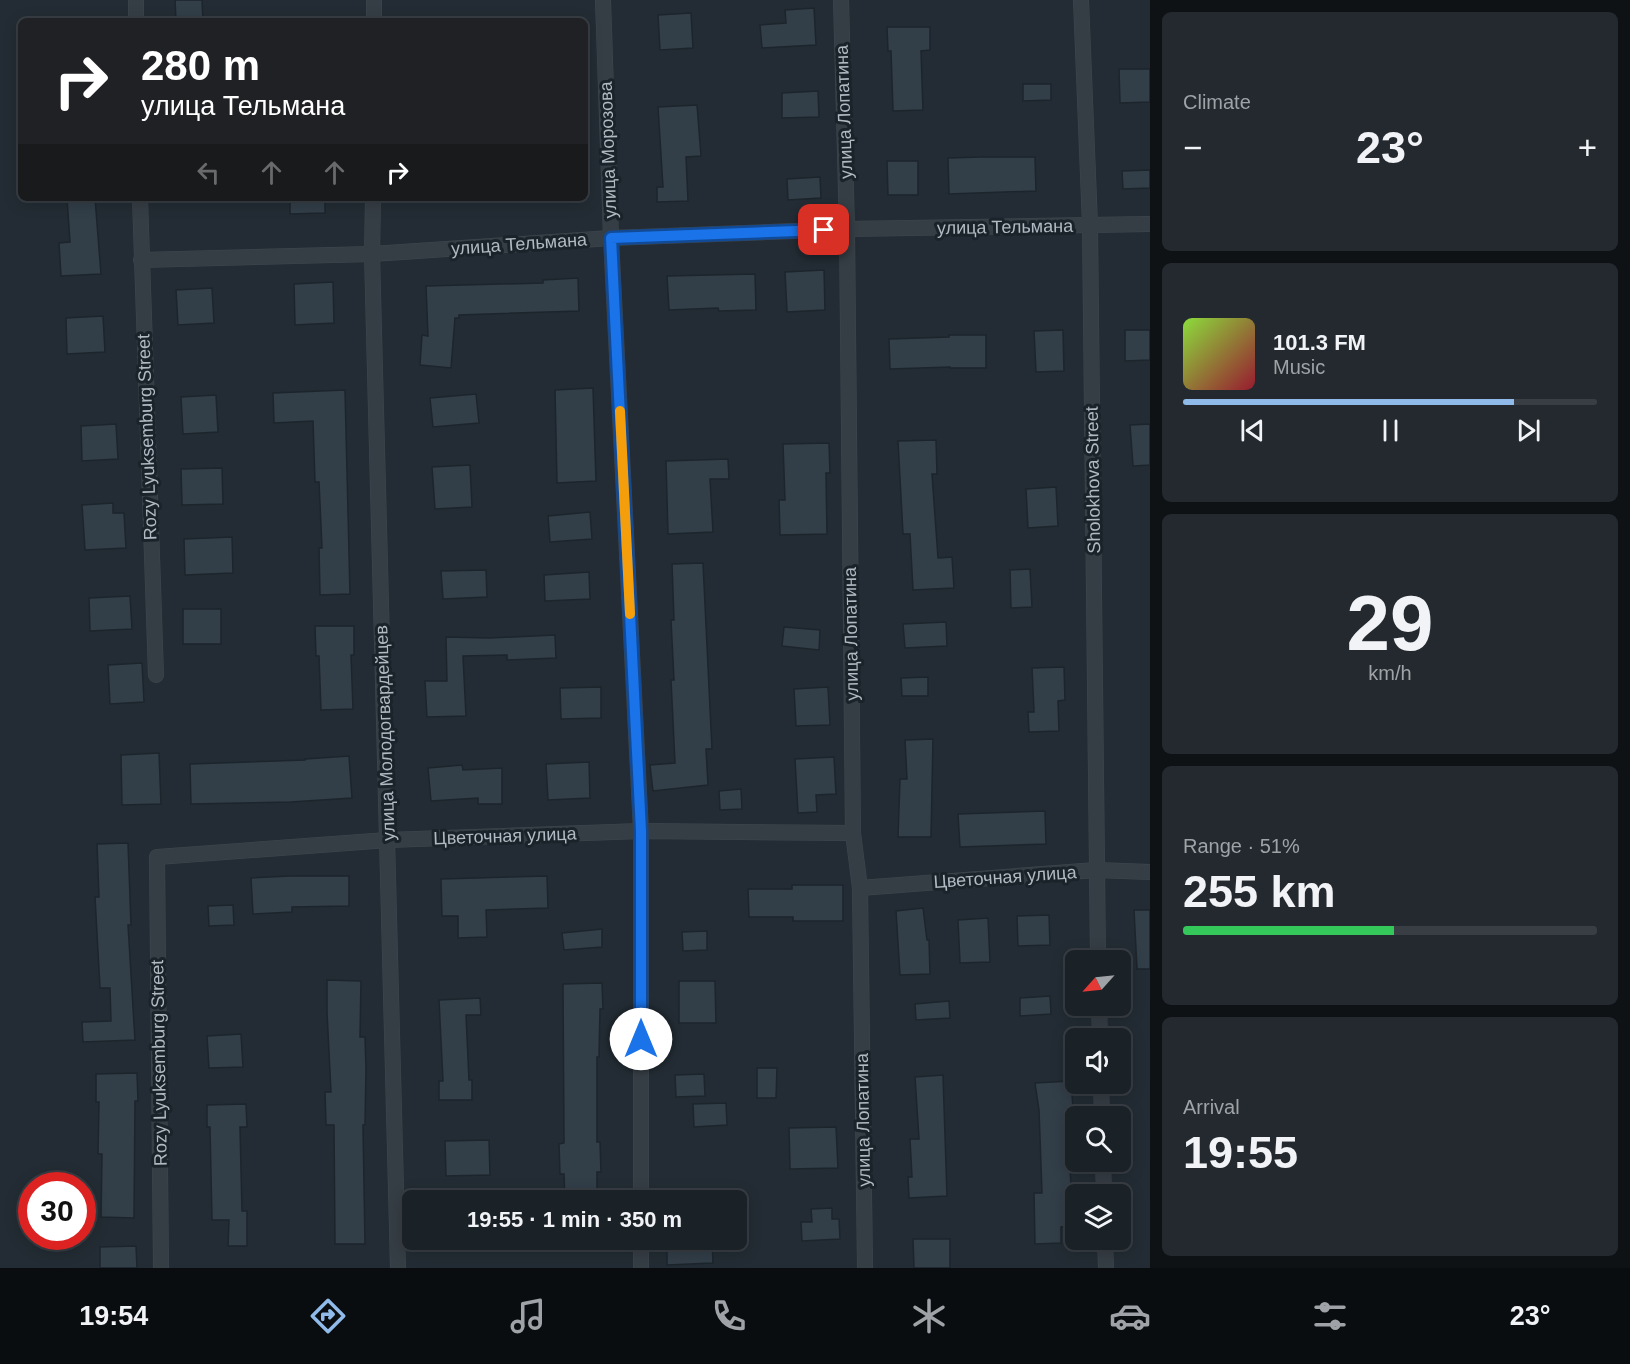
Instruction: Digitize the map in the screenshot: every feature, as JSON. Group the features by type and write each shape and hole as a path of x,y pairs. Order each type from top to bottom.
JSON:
{"street":[{"path":"136,0 136,18"},
{"path":"374,0 374,18"},
{"name":"улица Морозова","path":"603,0 611,238 641,831 641,1190"},
{"name":"улица Лопатина","path":"841,0 848,229 853,833 860,888 865,1268"},
{"name":"Sholokhova Street","path":"1081,0 1090,225 1098,950"},
{"name":"Rozy Lyuksemburg Street","path":"140,201 156,675"},
{"name":"улица Молодогвардейцев","path":"373,201 372,254 398,1268"},
{"name":"улица Тельмана","path":"141,260 372,254 611,238 848,229 1150,224"},
{"name":"Цветочная улица","path":"157,857 388,840 641,831 853,833"},
{"name":"Rozy Lyuksemburg Street","path":"157,857 162,1268"},
{"name":"Цветочная улица","path":"860,888 1096,870 1150,872"},
{"path":"641,1250 641,1268"},
{"path":"1105,1250 1106,1268"}],"building":[{"path":"175,0 202,0 203,18 176,18"},
{"path":"814,8 816,45 762,48 760,25 786,23 785,10"},
{"path":"691,13 693,48 660,50 658,15"},
{"path":"887,27 930,27 930,50 921,51 923,110 893,111 891,51 888,51"},
{"path":"1119,69 1150,69 1150,102 1120,103"},
{"path":"1023,84 1051,84 1051,100 1023,101"},
{"path":"818,91 819,117 782,118 782,93"},
{"path":"697,105 701,156 686,157 688,201 657,202 657,187 663,187 658,107"},
{"path":"1035,157 1036,191 949,194 948,158"},
{"path":"887,161 918,161 918,195 888,195"},
{"path":"1150,170 1150,188 1123,189 1122,171"},
{"path":"820,177 821,198 788,200 787,179"},
{"path":"67,201 95,201 101,274 61,276 59,243 70,242"},
{"path":"290,201 325,201 325,213 290,214"},
{"path":"824,270 825,310 787,312 785,272"},
{"path":"755,274 756,310 719,311 718,308 669,310 667,276"},
{"path":"578,278 579,311 459,315 459,318 455,318 451,368 420,365 422,335 428,336 426,286 543,283 543,280"},
{"path":"333,282 334,323 295,325 294,284"},
{"path":"212,288 214,323 178,325 176,290"},
{"path":"103,316 105,352 67,354 66,318"},
{"path":"1063,330 1064,371 1036,372 1034,331"},
{"path":"1125,330 1150,330 1150,360 1125,361"},
{"path":"949,335 986,335 986,368 890,369 889,339 949,337"},
{"path":"593,388 596,481 557,483 555,390"},
{"path":"345,390 350,594 320,595 319,548 322,548 319,482 315,482 313,421 274,423 273,393"},
{"path":"476,394 479,423 433,427 430,398"},
{"path":"216,395 218,432 183,434 181,397"},
{"path":"116,424 118,459 82,461 81,426"},
{"path":"1150,424 1150,465 1133,466 1130,425"},
{"path":"936,440 937,474 932,474 938,558 952,557 954,588 913,590 910,534 903,534 898,441"},
{"path":"829,443 830,473 826,473 827,534 780,535 779,500 785,500 783,444"},
{"path":"728,459 729,479 710,479 713,532 668,534 666,461"},
{"path":"470,465 472,507 435,509 432,467"},
{"path":"222,468 223,504 182,505 181,469"},
{"path":"1056,487 1058,526 1028,528 1026,489"},
{"path":"113,503 113,513 124,513 126,548 85,550 82,505"},
{"path":"590,512 592,539 550,542 548,516"},
{"path":"232,537 233,573 185,575 184,539"},
{"path":"703,563 712,749 706,749 708,785 653,791 650,765 675,763 671,680 674,680 671,620 674,620 672,564"},
{"path":"1030,569 1032,607 1011,608 1010,570"},
{"path":"486,570 487,597 443,599 441,571"},
{"path":"589,572 590,599 545,601 544,575"},
{"path":"130,596 132,629 90,631 89,598"},
{"path":"183,609 221,609 221,644 183,644"},
{"path":"946,622 947,646 905,648 903,624"},
{"path":"315,626 354,626 354,655 351,655 353,709 321,710 319,656 316,656"},
{"path":"784,627 820,630 819,650 782,646"},
{"path":"555,635 556,658 507,660 507,655 463,656 466,716 427,717 425,681 447,681 446,637"},
{"path":"142,663 144,702 110,704 108,665"},
{"path":"1064,667 1065,700 1058,701 1059,731 1029,732 1028,712 1034,712 1032,668"},
{"path":"928,677 928,696 902,696 901,678"},
{"path":"601,687 601,718 561,719 560,688"},
{"path":"828,687 830,725 796,726 794,689"},
{"path":"933,739 931,837 898,837 900,779 907,779 905,740"},
{"path":"159,753 161,804 122,805 121,755"},
{"path":"349,756 352,798 191,804 190,764"},
{"path":"834,757 836,794 816,795 817,812 798,813 795,759"},
{"path":"589,762 590,798 548,800 546,764"},
{"path":"462,765 463,770 502,768 502,804 478,804 478,798 431,801 428,768"},
{"path":"741,789 742,809 720,810 719,791"},
{"path":"1045,811 1046,844 960,847 958,814"},
{"path":"128,843 131,925 128,925 135,1040 83,1042 82,1022 111,1021 110,988 100,988 95,897 99,897 97,844"},
{"path":"349,876 349,906 292,907 292,912 253,914 251,878"},
{"path":"547,876 548,908 486,910 487,937 458,938 458,916 442,916 441,879"},
{"path":"792,885 843,885 843,921 793,921 793,917 749,917 748,889 792,889"},
{"path":"233,905 234,925 209,926 208,906"},
{"path":"923,908 927,940 929,940 930,974 900,975 896,911"},
{"path":"1134,910 1150,910 1150,969 1137,969"},
{"path":"1049,915 1050,945 1018,946 1017,916"},
{"path":"988,918 990,962 960,963 958,920"},
{"path":"602,929 602,947 564,950 562,933"},
{"path":"707,931 707,950 683,951 682,932"},
{"path":"327,980 361,981 360,1037 365,1037 366,1069 365,1125 363,1125 365,1244 335,1244 334,1125 326,1125 325,1092 331,1092"},
{"path":"679,981 715,981 716,1023 679,1023"},
{"path":"602,983 603,1009 600,1009 599,1057 597,1057 597,1142 600,1142 601,1172 597,1172 597,1190 565,1190 564,1174 560,1174 559,1144 564,1143 563,984"},
{"path":"1050,996 1051,1014 1020,1016 1020,998"},
{"path":"480,998 481,1015 466,1015 472,1100 439,1100 439,1081 443,1081 439,1000"},
{"path":"949,1001 950,1018 916,1020 915,1004"},
{"path":"241,1034 243,1067 209,1068 207,1036"},
{"path":"757,1068 777,1068 776,1098 757,1098"},
{"path":"137,1073 134,1218 101,1217 102,1154 98,1154 99,1102 96,1102 96,1074"},
{"path":"704,1074 705,1096 676,1097 675,1075"},
{"path":"943,1075 947,1196 909,1198 908,1177 912,1177 910,1139 919,1139 915,1077"},
{"path":"1065,1081 1065,1094 1072,1094 1073,1106 1065,1106 1065,1172 1070,1172 1071,1184 1065,1184 1065,1227 1061,1227 1061,1243 1035,1244 1034,1193 1042,1193 1039,1110 1035,1083"},
{"path":"726,1103 727,1125 694,1127 693,1104"},
{"path":"246,1104 247,1127 240,1127 242,1211 247,1211 247,1246 228,1246 229,1220 212,1220 210,1127 207,1127 207,1105"},
{"path":"836,1127 838,1168 790,1169 789,1128"},
{"path":"489,1140 490,1175 446,1176 445,1141"},
{"path":"832,1208 832,1219 839,1219 840,1239 802,1241 801,1222 812,1222 811,1209"},
{"path":"913,1239 950,1239 950,1268 914,1268"},
{"path":"136,1246 137,1268 100,1268 100,1247"},
{"path":"667,1250 712,1250 713,1263 667,1265"}],"slow traffic":[{"path":"620,411 630,614"}],"route":[{"path":"641,1039 641,831 611,238 824,230"}]}
